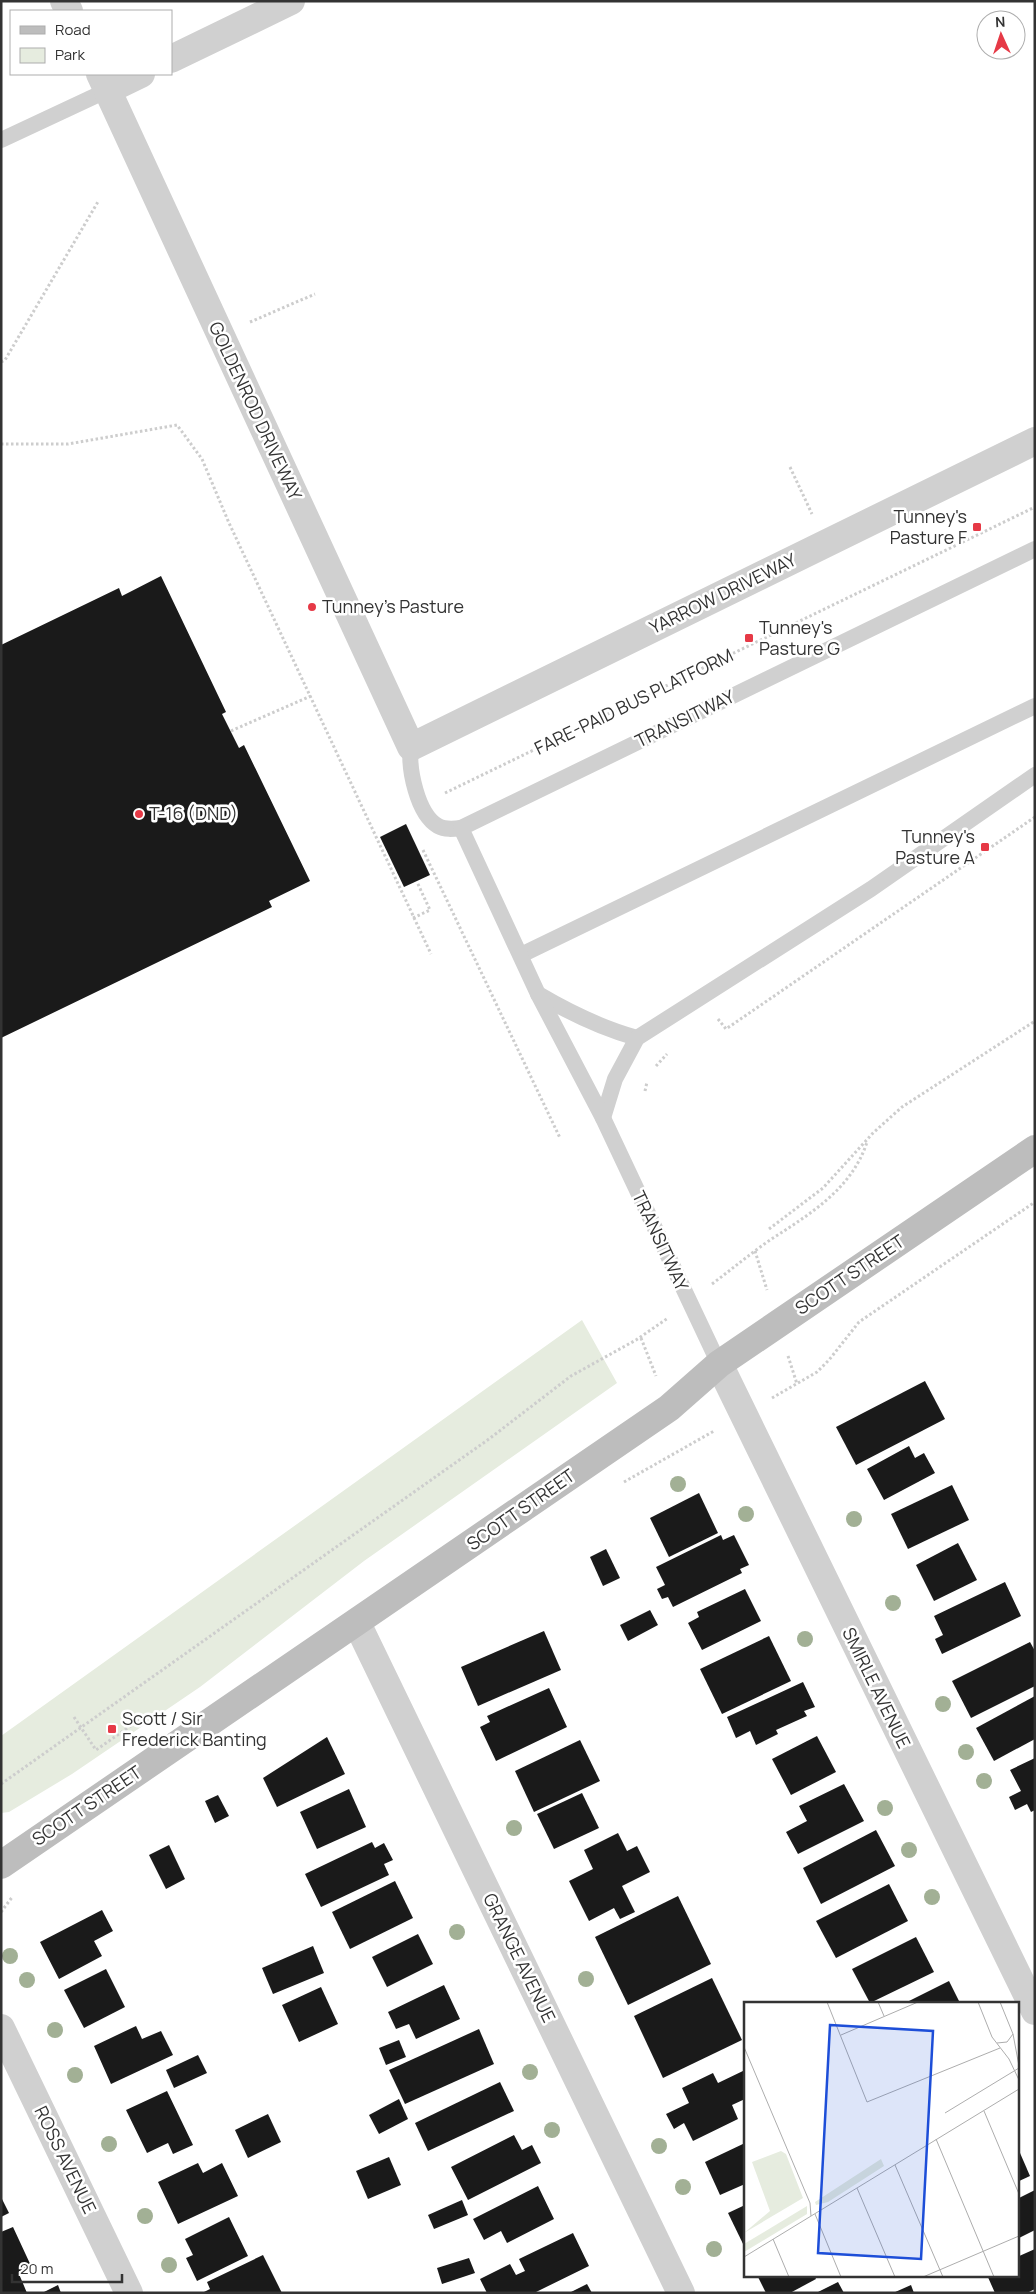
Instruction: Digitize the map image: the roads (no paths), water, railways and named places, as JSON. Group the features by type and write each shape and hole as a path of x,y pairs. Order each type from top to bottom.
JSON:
{"main road":[{"name":"SCOTT STREET","path":"5,1859 357,1623 669,1408 719,1364 1035,1149"}],"street":[{"path":"172,59 291,1"},
{"path":"104,82 136,75"},
{"name":"GOLDENROD DRIVEWAY","path":"104,82 411,747"},
{"name":"YARROW DRIVEWAY","path":"411,747 1035,441"},
{"name":"SMIRLE AVENUE","path":"719,1364 1035,2011"},
{"name":"GRANGE AVENUE","path":"357,1623 681,2293"},
{"name":"ROSS AVENUE","path":"1,2028 128,2293"}],"lane":[{"path":"1,140 104,82"},
{"name":"TRANSITWAY","path":"719,1364 602,1118 538,994 461,828 1035,549"},
{"path":"521,955 1035,706"},
{"path":"411,747 410,772 430,820 438,826 461,828"},
{"path":"602,1118 615,1079 637,1038 871,889 1035,775"},
{"path":"538,994 569,1013 604,1028 637,1038"}],"place":[{"name":"Tunney's Pasture F","path":"977,527"},
{"name":"Tunney's Pasture","path":"312,607"},
{"name":"Tunney's Pasture G","path":"749,638"},
{"name":"T-16 (DND)","path":"139,814"},
{"name":"Tunney's Pasture A","path":"985,847"},
{"name":"Scott / Sir Frederick Banting","path":"112,1729"}]}
